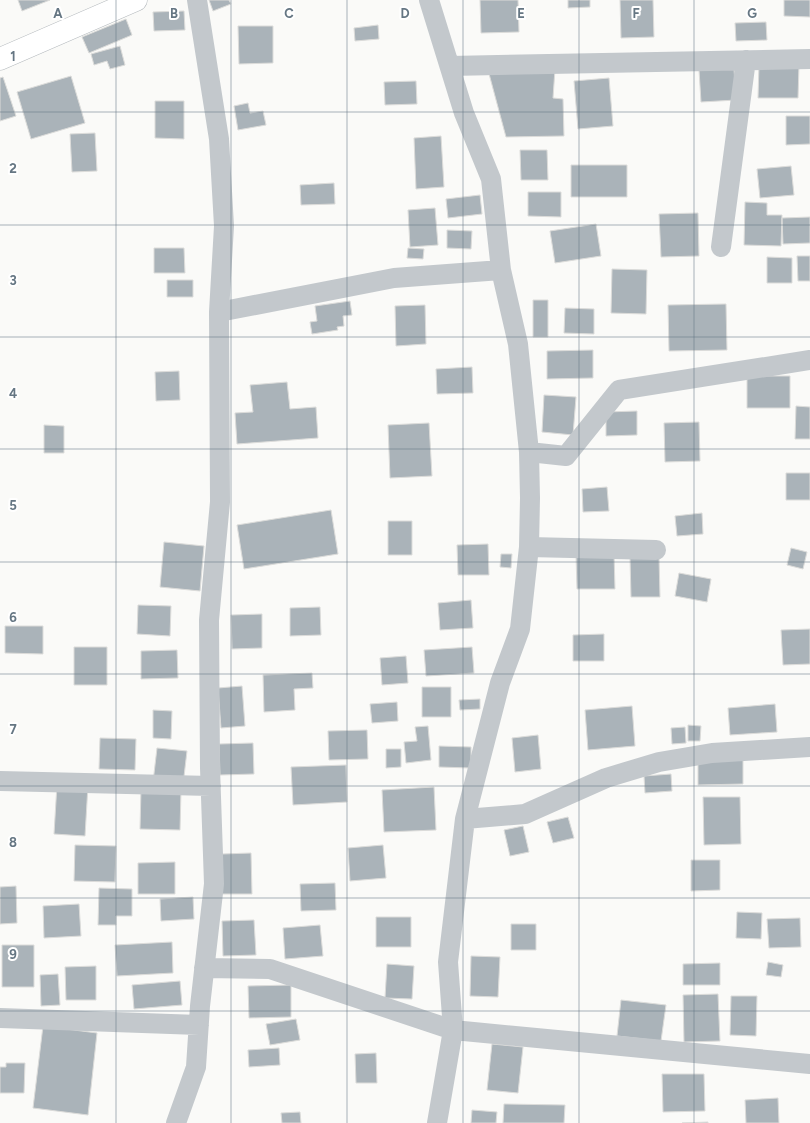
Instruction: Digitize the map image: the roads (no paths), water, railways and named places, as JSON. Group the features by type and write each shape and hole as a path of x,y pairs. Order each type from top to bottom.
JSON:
{"highway":[{"path":"0,59 136,0"}],"street":[{"path":"176,1123 196,1067 204,968 214,884 209,620 220,502 219,312 224,226 219,139 197,0"},
{"path":"430,0 464,113 491,179 501,270 518,344 529,452 529,547 520,629 500,683 465,819 448,962 453,1030 437,1123"},
{"path":"450,66 810,59"},
{"path":"721,247 746,60"},
{"path":"219,312 394,278 501,270"},
{"path":"529,452 566,456 619,390 810,360"},
{"path":"529,547 656,550"},
{"path":"465,819 526,814 606,778 659,762 712,753 810,747"},
{"path":"0,781 211,786"},
{"path":"204,968 270,969 453,1030 810,1064"},
{"path":"0,1018 199,1025"}]}
